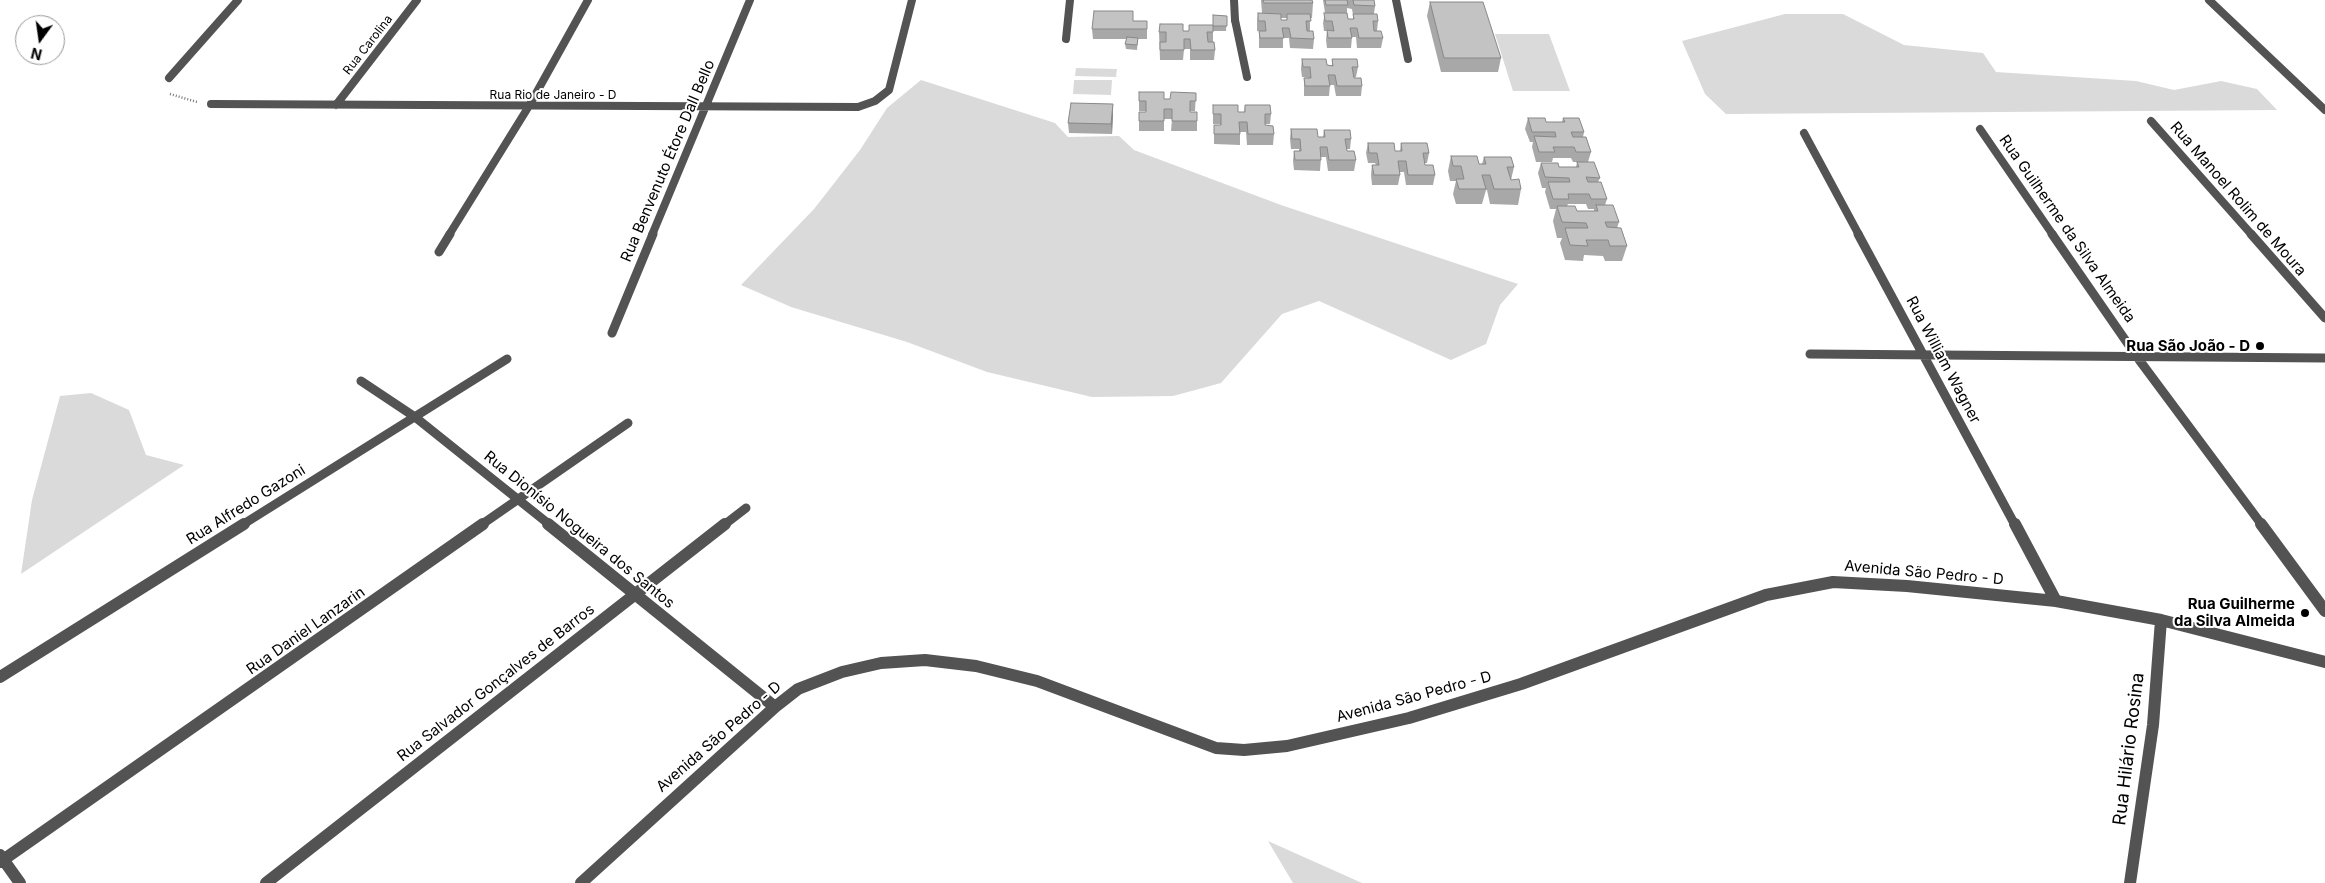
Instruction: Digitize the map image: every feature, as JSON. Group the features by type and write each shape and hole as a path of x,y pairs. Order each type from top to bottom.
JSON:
{"street":[{"path":"169,78 238,0"},
{"name":"Rua Carolina","path":"336,104 417,0"},
{"path":"439,252 529,106 588,0"},
{"name":"Rua Benvenuto Étore Dall Bello","path":"612,333 750,0"},
{"name":"Rua Rio de Janeiro - D","path":"211,104 858,107 875,101 888,90 912,0"},
{"path":"1066,39 1070,0"},
{"path":"1234,0 1235,20 1246,78"},
{"path":"1396,0 1408,59"},
{"path":"2209,0 2325,110"},
{"name":"Rua Manoel Rolim de Moura","path":"2151,120 2325,318"},
{"name":"Rua Guilherme da Silva Almeida","path":"1980,129 2137,357 2325,611"},
{"name":"Rua William Wagner","path":"1804,134 2056,601"},
{"path":"1810,354 2325,358"},
{"name":"Rua Alfredo Gazoni","path":"0,677 508,358"},
{"name":"Rua Dionísio Nogueira dos Santos","path":"361,381 415,417 518,502 775,707"},
{"name":"Rua Daniel Lanzarin","path":"1,859 518,502 628,423"},
{"name":"Rua Salvador Gonçalves de Barros","path":"266,883 746,508"},
{"name":"Avenida São Pedro - D","path":"581,883 775,707 798,690 842,672 881,663 925,660 976,666 1037,681 1216,748 1244,750 1286,746 1408,718 1521,684 1766,595 1833,582 1907,586 2056,601 2161,620 2325,662"},
{"name":"Rua Hilário Rosina","path":"2130,883 2152,725 2161,620"},
{"path":"1,859 20,883"}],"path":[{"path":"169,78 167,93 185,100 211,104"}],"shaded area":[{"path":"1785,14 1843,14 1904,45 1983,53 1996,72 2136,81 2174,90 2221,81 2257,89 2277,110 1726,114 1705,94 1682,41"},
{"path":"1495,34 1549,34 1570,91 1513,91"},
{"path":"1076,68 1117,69 1116,77 1075,76"},
{"path":"921,80 1055,123 1068,137 1119,136 1134,150 1281,205 1518,284 1500,305 1486,344 1451,360 1319,301 1282,314 1221,383 1173,396 1092,397 987,372 907,342 791,307 741,285 814,209 860,150 887,108"},
{"path":"1074,80 1112,80 1111,95 1073,94"},
{"path":"91,393 129,410 146,455 184,465 21,574 32,500 60,396"},
{"path":"1268,841 1362,883 1293,883"}],"building":[{"path":"1263,0 1312,0 1313,3 1264,3"},
{"path":"1325,0 1347,0 1348,5 1326,5"},
{"path":"1353,0 1374,0 1375,6 1354,5"},
{"path":"1430,2 1483,2 1501,58 1444,58"},
{"path":"1094,11 1133,11 1133,21 1147,21 1147,29 1092,29"},
{"path":"1258,13 1281,14 1281,20 1287,20 1287,14 1310,14 1311,21 1306,21 1307,31 1313,31 1314,39 1291,38 1289,28 1282,28 1284,38 1260,38 1259,31 1266,31 1265,21 1258,21"},
{"path":"1324,13 1347,13 1348,19 1354,19 1353,14 1377,14 1378,21 1373,21 1374,31 1381,31 1383,38 1359,38 1357,28 1350,28 1352,38 1328,38 1327,30 1334,31 1332,21 1325,21"},
{"path":"1213,15 1227,16 1227,26 1213,26"},
{"path":"1160,24 1183,24 1183,31 1189,31 1189,25 1213,25 1213,32 1207,32 1208,42 1214,42 1215,50 1191,50 1190,39 1184,39 1184,50 1160,50 1160,42 1166,42 1166,32 1159,32"},
{"path":"1127,37 1138,38 1137,45 1125,44"},
{"path":"1302,59 1326,59 1327,65 1333,66 1332,59 1357,59 1358,67 1352,67 1354,78 1361,78 1362,86 1337,86 1335,75 1328,75 1330,86 1305,86 1304,78 1311,78 1310,67 1303,67"},
{"path":"1139,92 1164,92 1164,99 1170,99 1171,92 1196,93 1196,101 1190,101 1190,112 1197,112 1197,121 1172,121 1172,109 1164,109 1164,121 1139,121 1139,112 1146,112 1146,101 1139,101"},
{"path":"1071,103 1113,104 1111,124 1068,123"},
{"path":"1213,105 1238,105 1238,112 1245,112 1245,105 1270,105 1271,114 1265,114 1265,125 1273,126 1274,134 1248,134 1247,122 1239,122 1240,134 1214,134 1214,125 1221,125 1221,114 1213,114"},
{"path":"1528,118 1545,118 1546,122 1565,122 1563,118 1579,118 1584,132 1571,132 1573,137 1586,137 1591,152 1576,152 1574,147 1553,147 1555,152 1539,152 1534,136 1556,137 1555,132 1532,132"},
{"path":"1291,129 1317,129 1318,137 1325,137 1324,130 1350,130 1351,139 1345,139 1347,151 1354,151 1356,160 1329,160 1327,147 1320,147 1321,160 1295,160 1294,151 1301,151 1300,139 1292,139"},
{"path":"1368,143 1394,143 1395,151 1402,151 1401,143 1427,143 1429,153 1423,153 1425,165 1433,165 1435,175 1408,175 1406,161 1398,161 1400,175 1374,175 1372,165 1379,165 1377,153 1369,153"},
{"path":"1451,156 1477,156 1479,164 1486,164 1484,157 1511,157 1514,167 1507,167 1511,180 1519,179 1521,189 1494,189 1490,175 1482,175 1486,189 1459,189 1456,179 1464,179 1461,166 1453,166"},
{"path":"1577,162 1594,162 1600,178 1586,177 1588,182 1601,182 1607,199 1591,199 1589,194 1568,194 1569,199 1553,199 1548,182 1570,182 1569,178 1545,177 1541,163 1558,163 1559,167 1579,167"},
{"path":"1596,205 1613,205 1619,222 1605,222 1607,227 1621,228 1627,246 1610,246 1608,240 1586,240 1588,246 1570,245 1565,228 1588,228 1586,223 1562,222 1557,206 1575,206 1577,211 1598,211"}],"place":[{"name":"Rua São João - D","path":"2260,346"},
{"name":"Rua Guilherme da Silva Almeida","path":"2305,613"}]}
